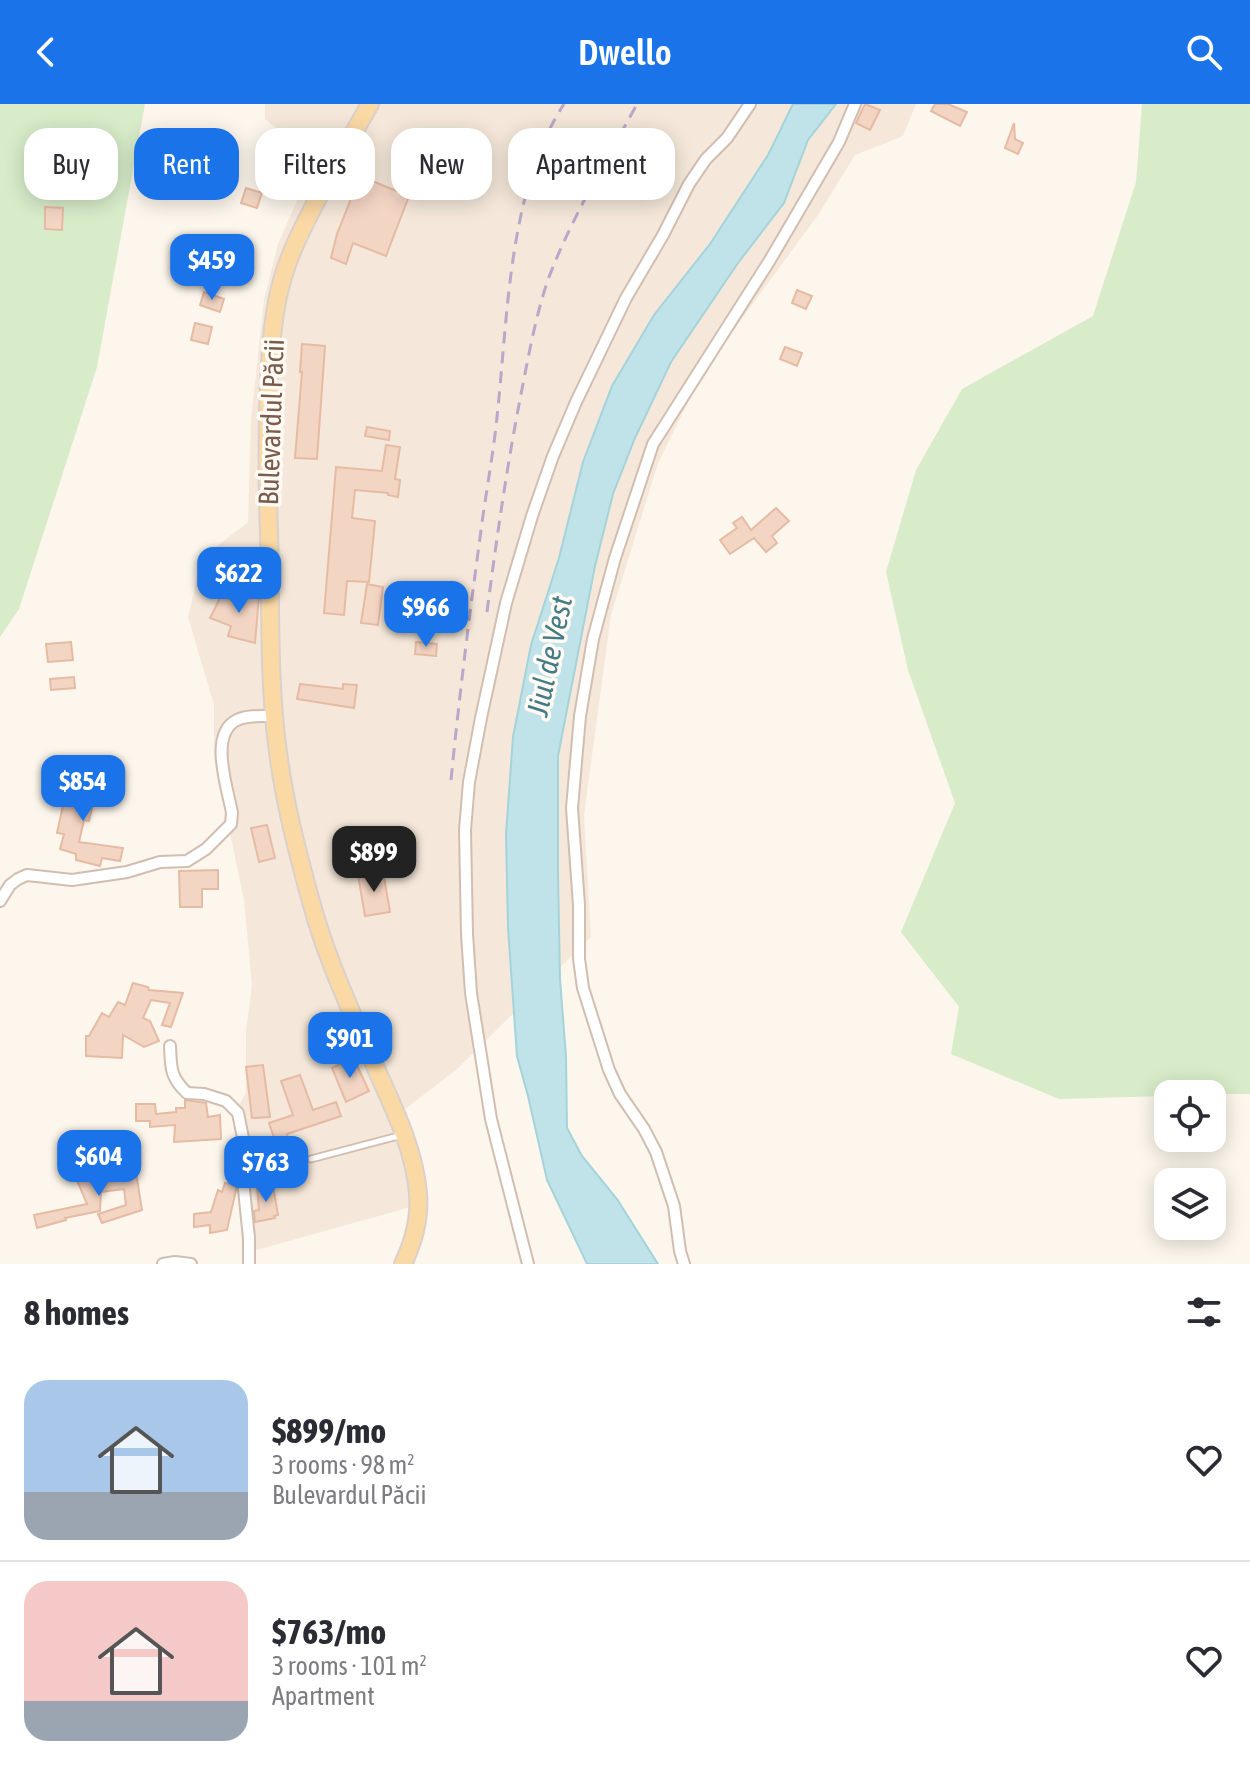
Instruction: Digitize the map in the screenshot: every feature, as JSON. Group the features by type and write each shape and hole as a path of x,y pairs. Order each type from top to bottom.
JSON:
{"main road":[{"name":"Bulevardul Păcii","path":"370,104 298,238 283,277 274,314 267,494 274,716 285,796 319,929 332,967 414,1166 419,1197 415,1231 403,1264"}],"street":[{"path":"528,1264 491,1119 471,993 465,830 469,782 481,718 506,603 532,516 576,402 626,298 689,184 750,104"},
{"path":"684,1264 674,1206 656,1152 609,1070 583,988 572,808 580,716 593,639 604,598 653,444 777,249 839,142 855,104"},
{"path":"0,901 10,885 27,875 72,880 104,877 160,862 187,861 196,857 231,824 232,813 221,752 222,738 228,727 237,720 274,716"},
{"path":"170,1046 171,1072 177,1084 187,1093 204,1094 226,1101 238,1113 243,1138 249,1264"},
{"path":"163,1264 191,1264"}],"lane":[{"path":"311,1159 403,1134"}],"shaded area":[{"path":"265,104 916,104 903,136 855,155 818,215 704,370 658,463 611,615 584,815 591,937 456,1070 391,1120 410,1168 411,1207 242,1254 239,1149 232,1119 246,1092 246,1031 252,985 244,900 214,757 214,705 188,617 202,558 248,522 251,419 264,300 278,244 297,200 375,200 375,128 276,128 265,119"}],"green space":[{"path":"0,104 145,104 141,128 134,128 134,164 97,367 19,609 0,637"},
{"path":"1142,104 1250,104 1250,1094 1226,1094 1226,1080 1154,1080 1154,1096 1059,1099 951,1054 959,1007 901,932 955,803 908,670 886,572 916,470 962,389 1093,316 1136,182"}],"water":[{"name":"Jiul de Vest","path":"793,104 836,104 808,140 784,203 738,263 671,362 635,438 613,494 595,566 558,756 560,979 567,1128 582,1156 617,1199 658,1264 587,1264 547,1180 517,1056 508,928 506,834 513,737 531,645 559,558 583,462 612,386 654,315 710,244 768,155"}],"building":[{"path":"865,104 880,110 870,130 856,123"},
{"path":"935,104 948,104 967,112 960,126 931,111"},
{"path":"1014,123 1015,139 1023,143 1018,154 1005,148"},
{"path":"375,182 391,189 391,200 407,200 386,256 353,243 346,264 331,258 350,200 375,200"},
{"path":"246,188 255,191 255,200 260,200 257,208 241,203"},
{"path":"45,207 63,208 62,230 45,229"},
{"path":"797,290 812,296 806,309 792,303"},
{"path":"204,292 224,299 220,312 200,305"},
{"path":"195,323 212,327 208,344 191,340"},
{"path":"302,344 325,346 317,459 295,458"},
{"path":"785,347 802,353 797,366 780,359"},
{"path":"367,427 390,431 389,440 365,436"},
{"path":"386,445 400,447 395,479 400,480 398,497 355,490 352,518 375,521 369,582 347,581 344,615 324,613 336,467 382,471"},
{"path":"776,508 789,521 772,536 777,543 766,552 754,538 730,554 720,540 737,528 733,523 742,517 751,530"},
{"path":"367,584 383,587 378,625 361,623"},
{"path":"236,589 259,596 255,643 228,636 231,626 210,618 221,596 232,600"},
{"path":"71,642 73,660 48,662 46,644"},
{"path":"416,642 437,644 436,656 415,654"},
{"path":"74,677 75,688 51,690 50,679"},
{"path":"300,684 343,689 343,684 357,685 354,708 297,699"},
{"path":"68,782 104,782 100,804 93,804 89,821 84,820 79,842 123,848 120,861 102,858 100,866 76,860 76,854 60,849 64,834 57,833"},
{"path":"267,825 275,858 259,862 251,828"},
{"path":"218,870 218,889 202,889 202,907 180,907 179,871"},
{"path":"383,871 390,912 365,916 358,875"},
{"path":"133,983 149,990 183,993 171,1027 162,1025 170,1003 151,1000 143,1018 150,1021 159,1041 144,1047 123,1035 122,1058 86,1056 86,1036 89,1036 102,1013 109,1017 118,1002 125,1005"},
{"path":"353,1057 369,1091 346,1102 332,1068"},
{"path":"263,1065 270,1117 252,1118 246,1067"},
{"path":"300,1075 313,1110 336,1102 341,1116 287,1134 291,1156 261,1158 260,1143 275,1141 269,1123 293,1115 281,1081"},
{"path":"185,1100 206,1103 208,1117 220,1115 221,1139 174,1142 175,1125 150,1127 150,1121 136,1121 136,1104 155,1104 156,1114 185,1108"},
{"path":"251,1167 263,1167 264,1184 252,1184"},
{"path":"98,1171 100,1175 136,1172 142,1210 102,1223 98,1214 126,1205 124,1189 101,1192 100,1211 37,1228 34,1215 87,1204 76,1178"},
{"path":"225,1183 236,1185 227,1230 210,1233 210,1225 194,1227 194,1214 211,1212 218,1190 222,1192"},
{"path":"273,1186 278,1215 255,1222 254,1211 259,1210 257,1187"}],"railway":[{"path":"451,780 514,255 531,175 545,138 564,104"},
{"path":"487,612 512,440 537,316 558,255 637,104"}]}
